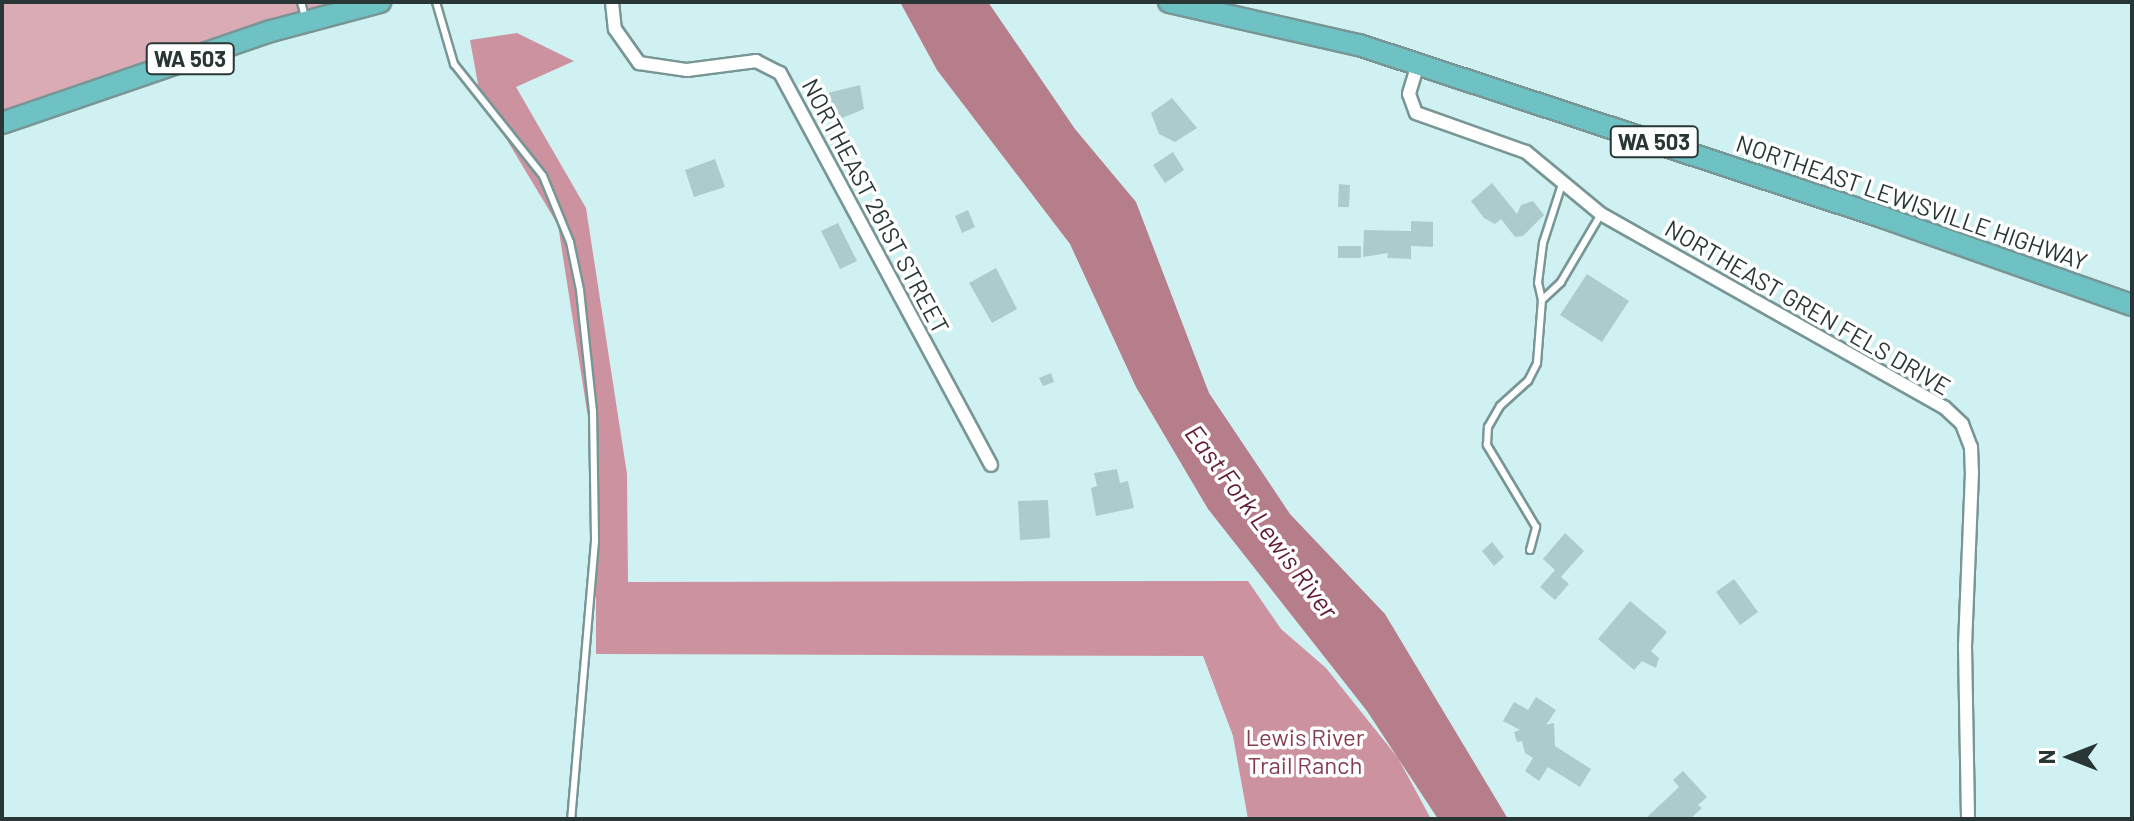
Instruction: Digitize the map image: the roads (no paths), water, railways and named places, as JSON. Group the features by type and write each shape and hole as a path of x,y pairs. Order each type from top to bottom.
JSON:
{"main road":[{"name":"WA 503","path":"2,123 304,11 380,2"},
{"name":"NORTHEAST LEWISVILLE HIGHWAY","path":"1180,3 1306,30 1418,64 2132,305"}],"street":[{"name":"NORTHEAST 261ST STREET","path":"612,2 615,29 639,63 687,70 756,61 780,73 991,465"},
{"name":"NORTHEAST GREN FELS DRIVE","path":"1418,64 1409,94 1416,113 1526,152 1601,214 1944,407 1962,424 1971,447 1972,472 1965,646 1968,819"}],"lane":[{"path":"436,2 454,64 543,176 570,242 580,290 593,411 595,541 571,819"},
{"path":"1530,550 1536,527 1487,445 1488,427 1537,363 1542,300 1538,283 1543,243 1563,181"},
{"path":"1542,300 1561,282 1601,214"}],"water":[{"name":"East Fork Lewis River","path":"900,2 988,2 1075,129 1136,202 1209,393 1290,514 1385,614 1508,819 1438,819 1367,711 1208,509 1136,387 1070,244 937,70"}],"park label":[{"name":"Lewis River Trail Ranch","path":"1305,751"}]}
